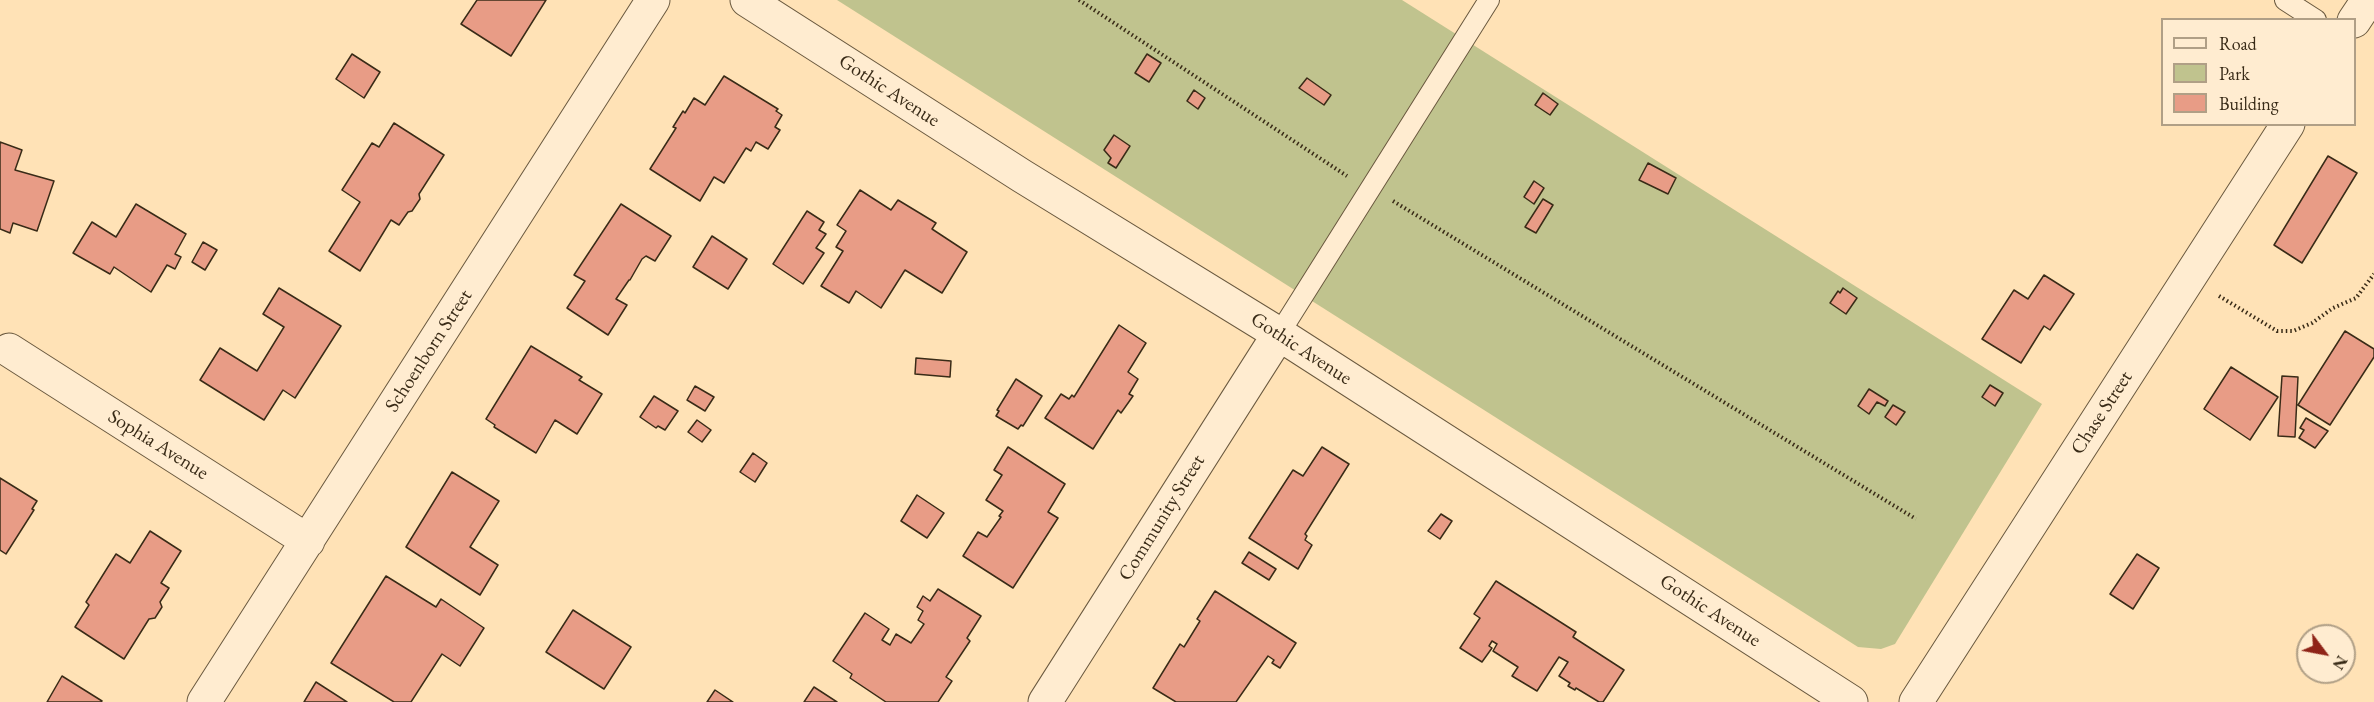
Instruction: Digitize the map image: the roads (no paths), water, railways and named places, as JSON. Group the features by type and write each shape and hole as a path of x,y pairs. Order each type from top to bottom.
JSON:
{"street":[{"name":"Schoenborn Street","path":"204,702 652,0"},
{"name":"Gothic Avenue","path":"747,0 1022,176 1279,334 1851,702"},
{"path":"2356,19 2368,0"},
{"name":"Chase Street","path":"1916,702 2287,126"},
{"name":"Community Street","path":"1045,702 1279,334"},
{"name":"Sophia Avenue","path":"9,350 308,541"}],"lane":[{"path":"1279,334 1489,0"},
{"path":"2284,0 2313,18"}]}
